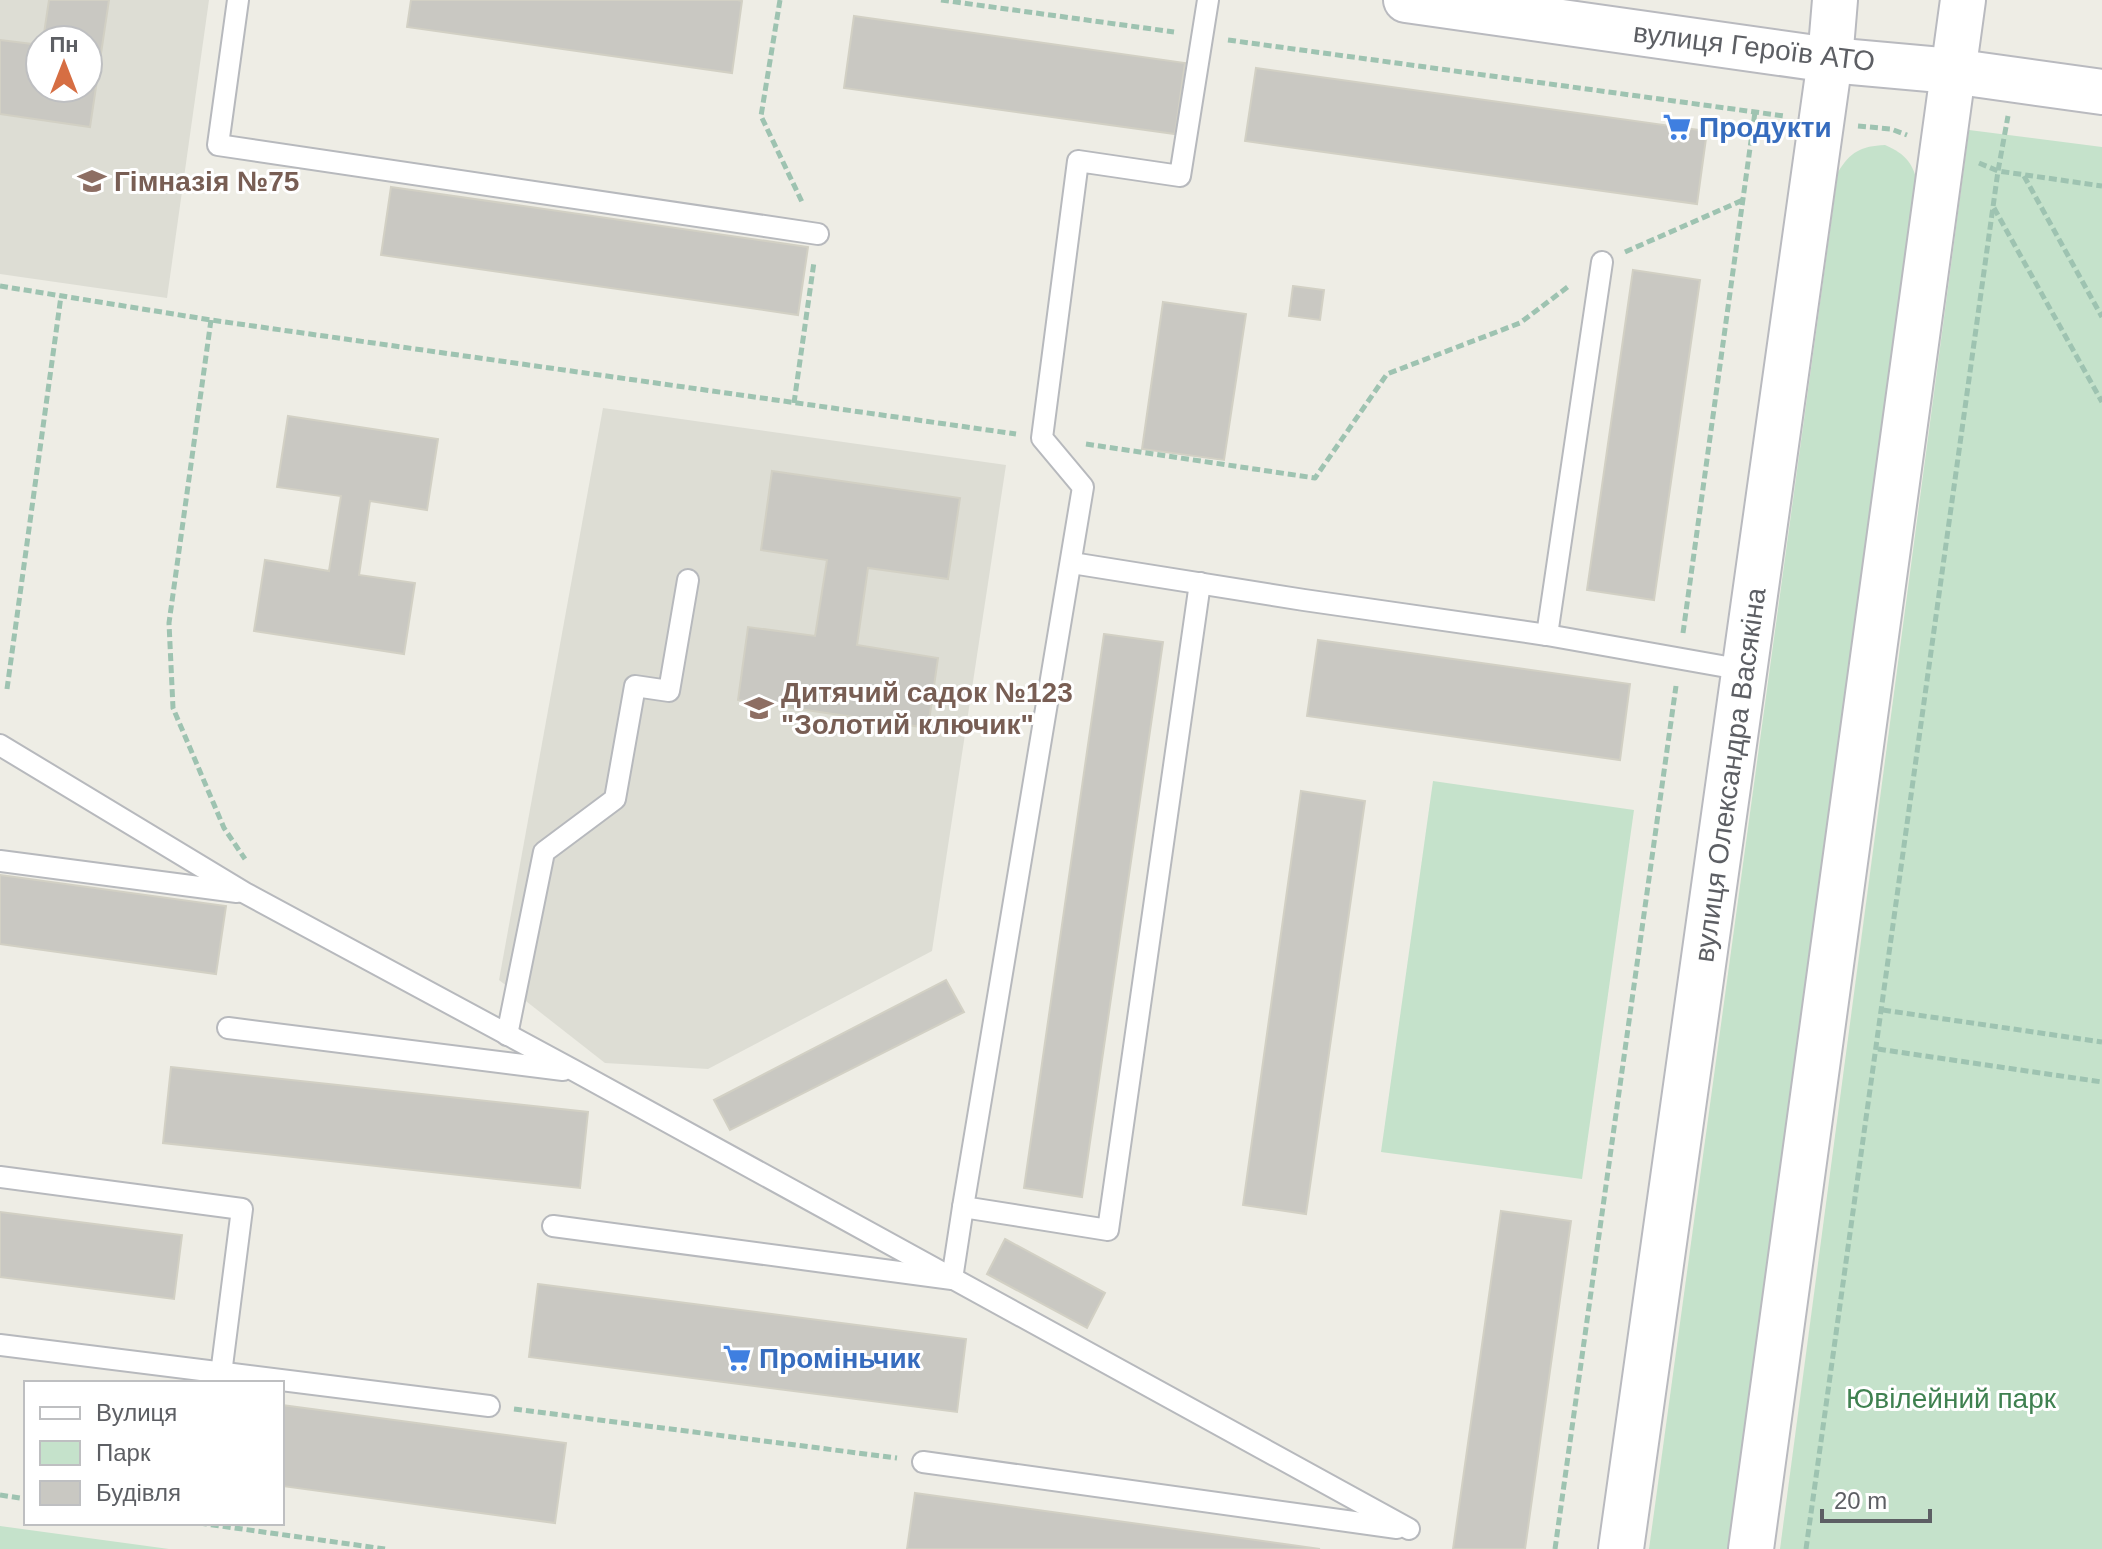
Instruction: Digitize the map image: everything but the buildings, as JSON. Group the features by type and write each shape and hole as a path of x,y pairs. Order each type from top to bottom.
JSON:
{"street":[{"name":"вулиця Героїв АТО","path":"1406,0 1830,60 1952,71 2102,92"},
{"name":"вулиця Олександра Васякіна","path":"1621,1549 1822,122 1835,0"},
{"path":"1751,1549 1963,0"}],"lane":[{"path":"238,0 218,145 818,234"},
{"path":"952,1279 1083,487 1042,438 1078,161 1180,176 1208,0"},
{"path":"1547,635 1602,262"},
{"path":"1072,563 1547,635 1744,670"},
{"path":"507,1035 544,852 615,799 635,686 669,691 688,580"},
{"path":"963,1207 1108,1230 1200,583"},
{"path":"0,745 245,893 952,1279 1407,1539"},
{"path":"0,861 245,893"},
{"path":"228,1028 575,1071"},
{"path":"0,1177 242,1209 221,1374"},
{"path":"553,1226 952,1279"},
{"path":"0,1345 280,1381"},
{"path":"284,1382 489,1406"},
{"path":"923,1462 1407,1539"}],"path":[{"path":"941,0 1891,129 1944,148"},
{"path":"1555,1549 1755,112"},
{"path":"1806,1549 1998,171"},
{"path":"2102,186 2024,175 2102,317"},
{"path":"0,286 211,320 1315,478 1387,374 1520,323 1602,262 1743,200"},
{"path":"1993,207 2102,402"},
{"path":"7,689 61,296"},
{"path":"211,320 169,623 173,708 224,828 249,865"},
{"path":"1883,1010 2102,1042"},
{"path":"1878,1049 2102,1082"},
{"path":"489,1406 923,1462"},
{"path":"0,1495 24,1499"},
{"path":"213,1525 385,1549"}],"shaded area":[{"name":"Гімназія №75","path":"0,0 209,0 167,298 0,274"},
{"name":"Дитячий садок №123 \"Золотий ключик\"","path":"603,408 1006,465 932,951 708,1069 605,1063 499,980"}],"green space":[{"name":"Ювілейний парк","path":"1969,130 2102,147 2102,1549 1780,1549"},
{"path":"1885,145 1908,161 1918,187 1731,1549 1649,1549 1838,172 1857,151"},
{"path":"1433,781 1634,810 1582,1179 1381,1152"},
{"path":"0,1526 169,1549 0,1549"}],"place":[{"name":"Продукти","path":"1677,127"},
{"name":"Гімназія №75","path":"92,181"},
{"name":"Дитячий садок №123 \"Золотий ключик\"","path":"759,708"},
{"name":"Проміньчик","path":"737,1358"}]}
